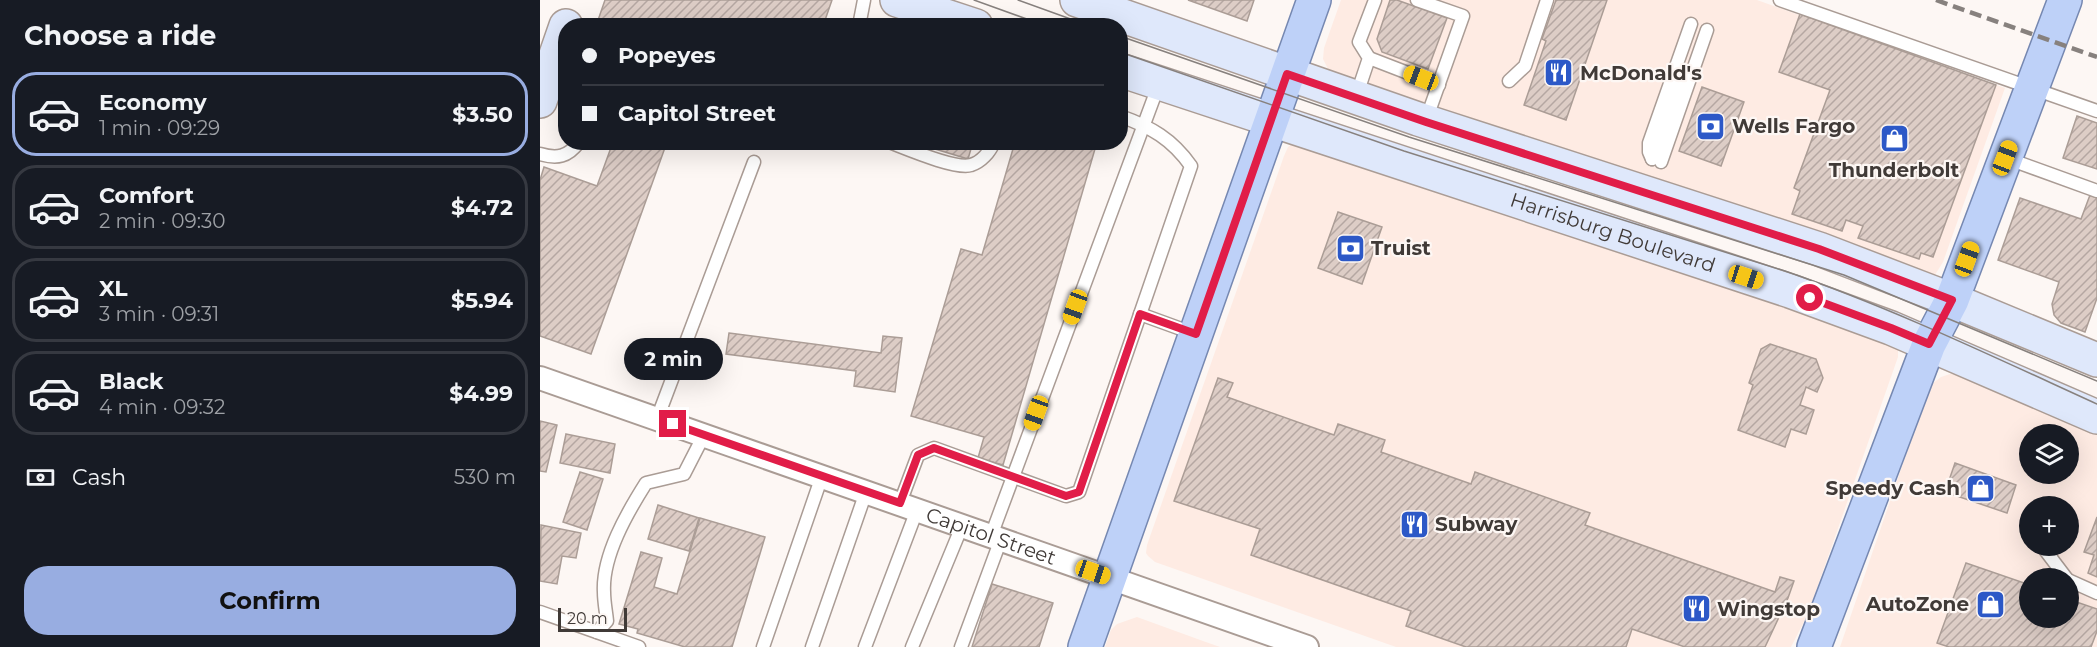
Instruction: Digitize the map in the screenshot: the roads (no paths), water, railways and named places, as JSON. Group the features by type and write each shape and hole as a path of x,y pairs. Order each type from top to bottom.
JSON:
{"main road":[{"path":"569,18 574,0"},
{"path":"897,0 951,18"},
{"path":"1077,0 1426,122 1819,249 1952,300 2097,360"},
{"path":"1085,647 1314,0"},
{"path":"1814,647 1929,344 1952,300 2065,0"},
{"path":"540,101 558,55"},
{"name":"Harrisburg Boulevard","path":"1128,73 1790,291 1891,328 2097,417"}],"street":[{"name":"Capitol Street","path":"540,378 1307,647"}],"lane":[{"path":"861,18 864,0"},
{"path":"1375,0 1359,42 1369,58 1439,85"},
{"path":"1417,0 1463,16 1426,122"},
{"path":"1509,81 1526,66 1547,0"},
{"path":"1780,0 2097,111"},
{"path":"1703,29 1661,162 1649,153 1649,143 1703,29"},
{"path":"1356,98 1369,58"},
{"path":"961,647 1013,477 1160,83"},
{"path":"865,647 908,506 918,455 934,448 1066,496 1079,492 1191,166 1179,148 1144,125 1128,119"},
{"path":"540,154 552,158 563,156 572,150"},
{"path":"912,150 956,165 970,166 981,159 988,150"},
{"path":"2005,158 2097,191"},
{"path":"657,419 754,162"},
{"path":"1140,314 1196,334"},
{"path":"597,632 607,621 603,590 608,561 629,510 646,483 684,474 704,435"},
{"path":"763,647 822,476"},
{"path":"812,647 866,492"},
{"path":"912,647 962,526"},
{"path":"2050,556 2059,568"},
{"path":"2079,585 2097,593"},
{"path":"540,612 639,647"}],"tram line":[{"path":"974,0 1024,18"},
{"path":"1018,0 1068,18"},
{"path":"1128,39 1409,137 1844,275 2097,381"},
{"path":"1128,55 1404,151 1825,285 1904,317 2097,404"}],"railway":[{"path":"1936,0 2097,57"}],"place":[{"name":"McDonald's","path":"1559,73"},
{"name":"Wells Fargo","path":"1711,126"},
{"name":"Thunderbolt","path":"1894,139"},
{"name":"Truist","path":"1350,248"},
{"name":"Speedy Cash","path":"1981,488"},
{"name":"Subway","path":"1414,524"},
{"name":"AutoZone","path":"1990,604"},
{"name":"Wingstop","path":"1696,609"}]}
